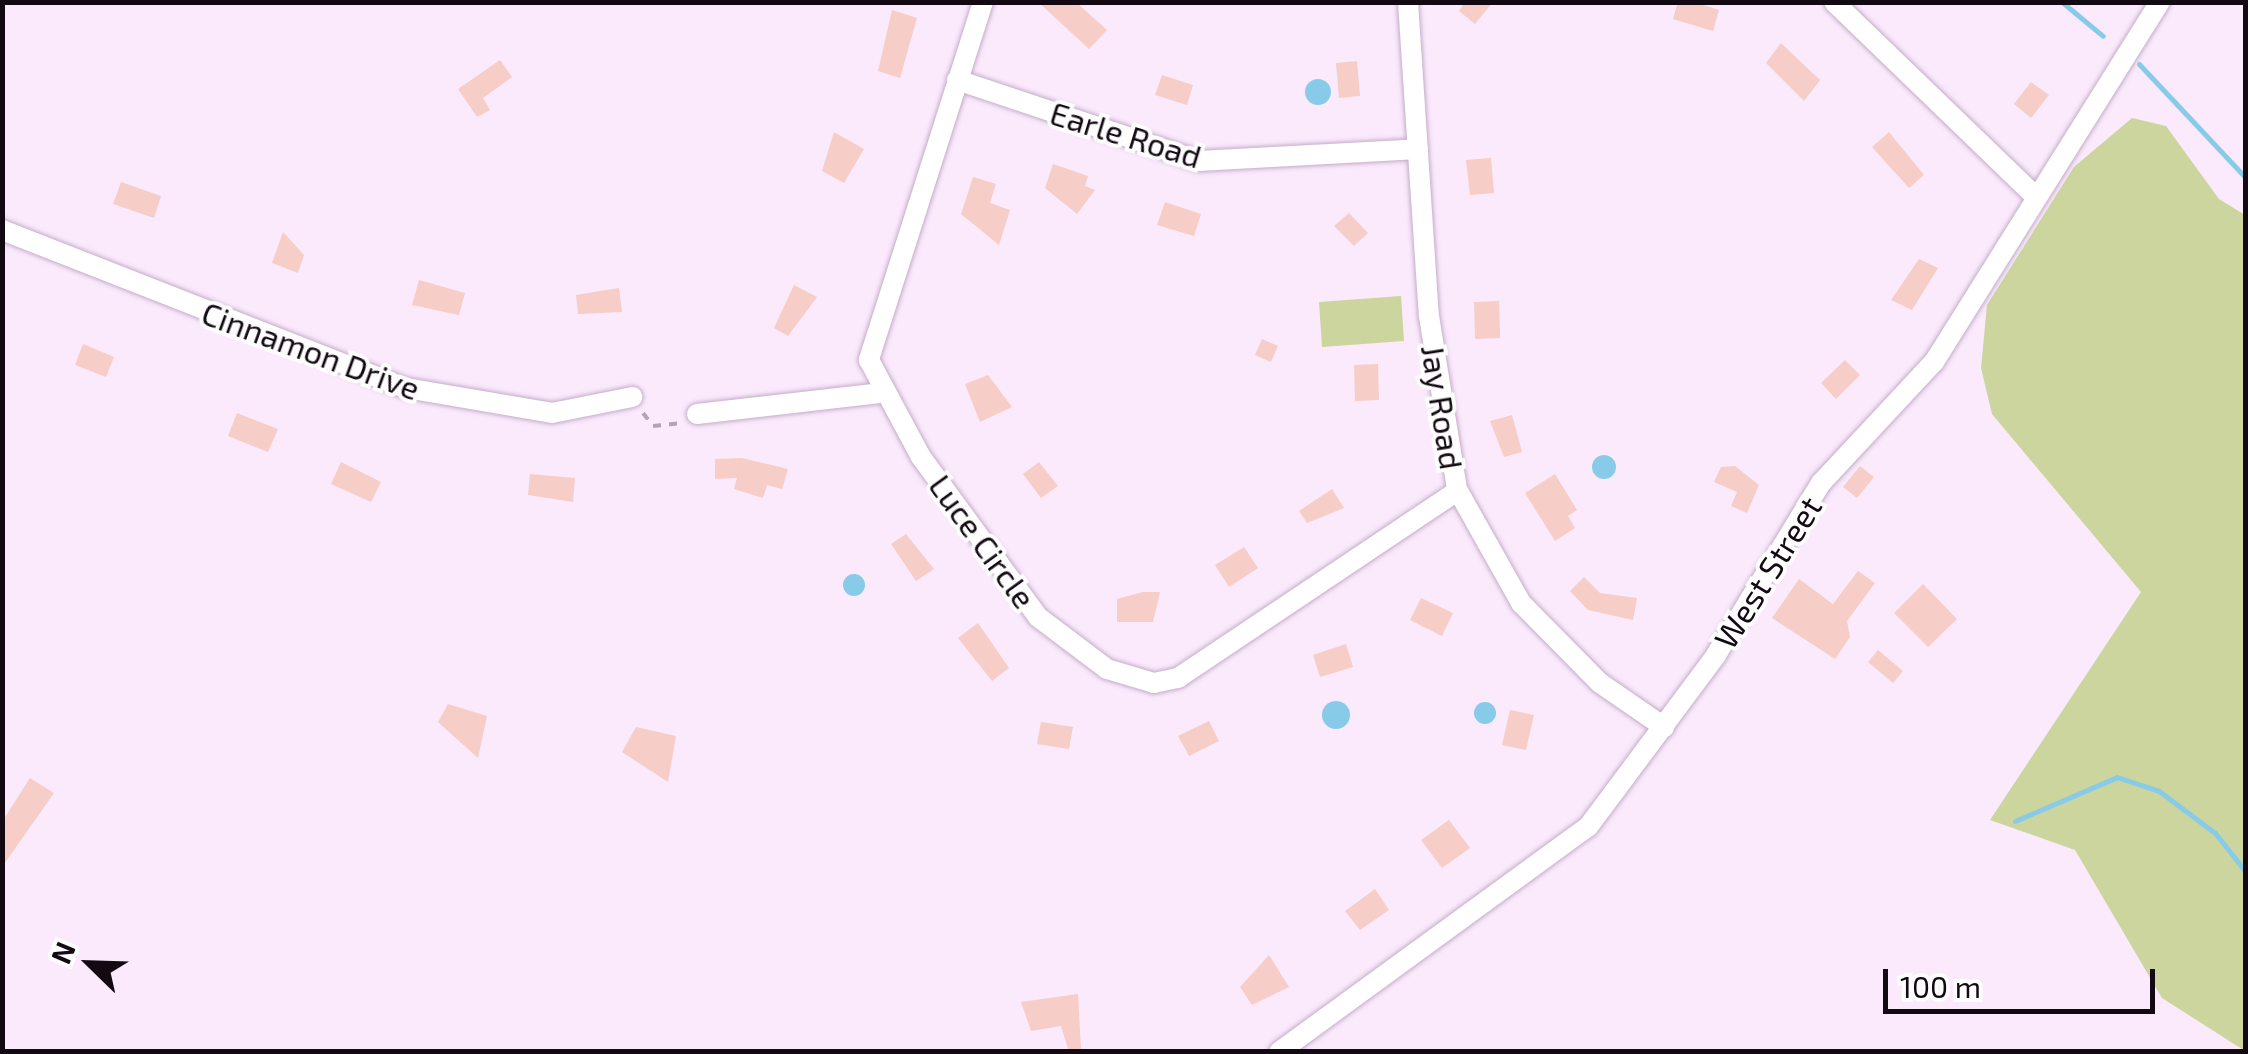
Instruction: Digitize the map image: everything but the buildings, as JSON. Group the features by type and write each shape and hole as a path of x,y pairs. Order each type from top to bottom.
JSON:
{"street":[{"name":"Luce Circle","path":"983,2 888,279 869,360 880,393 1038,617 1107,669 1154,684 1228,648 1458,491"},
{"name":"Jay Road","path":"1408,2 1433,361 1458,491 1521,604 1600,683 1664,727"},
{"path":"1834,2 2034,195"},
{"name":"West Street","path":"1278,1052 1573,842 1664,727 1821,484 1934,362 2034,195 2160,2"},
{"name":"Earle Road","path":"957,80 1199,161 1418,149"},
{"name":"Cinnamon Drive","path":"2,230 406,388 552,412 632,398"},
{"path":"697,414 880,393"}],"path":[{"path":"632,398 668,430 697,414"}],"green space":[{"path":"2132,118 2166,126 2219,199 2245,215 2245,1051 2162,998 2075,850 1990,820 2141,592 1992,414 1981,368 1987,305 2074,167"},
{"path":"1401,296 1404,341 1322,347 1319,302"}],"water":[{"path":"1318,79 1327,83 1331,92 1327,101 1318,105 1309,101 1305,92 1309,83"},
{"path":"1604,455 1616,467 1604,479 1592,467"},
{"path":"854,574 862,577 862,593 854,596 846,593 843,585 846,577"},
{"path":"1336,701 1346,705 1350,715 1346,725 1336,729 1326,725 1322,715 1326,705"},
{"path":"1485,702 1493,705 1493,721 1485,724 1477,721 1474,713 1477,705"}],"waterway":[{"path":"2062,2 2103,36"},
{"path":"2139,64 2246,178"},
{"path":"2015,821 2117,777 2159,791 2215,833 2246,872"}]}
